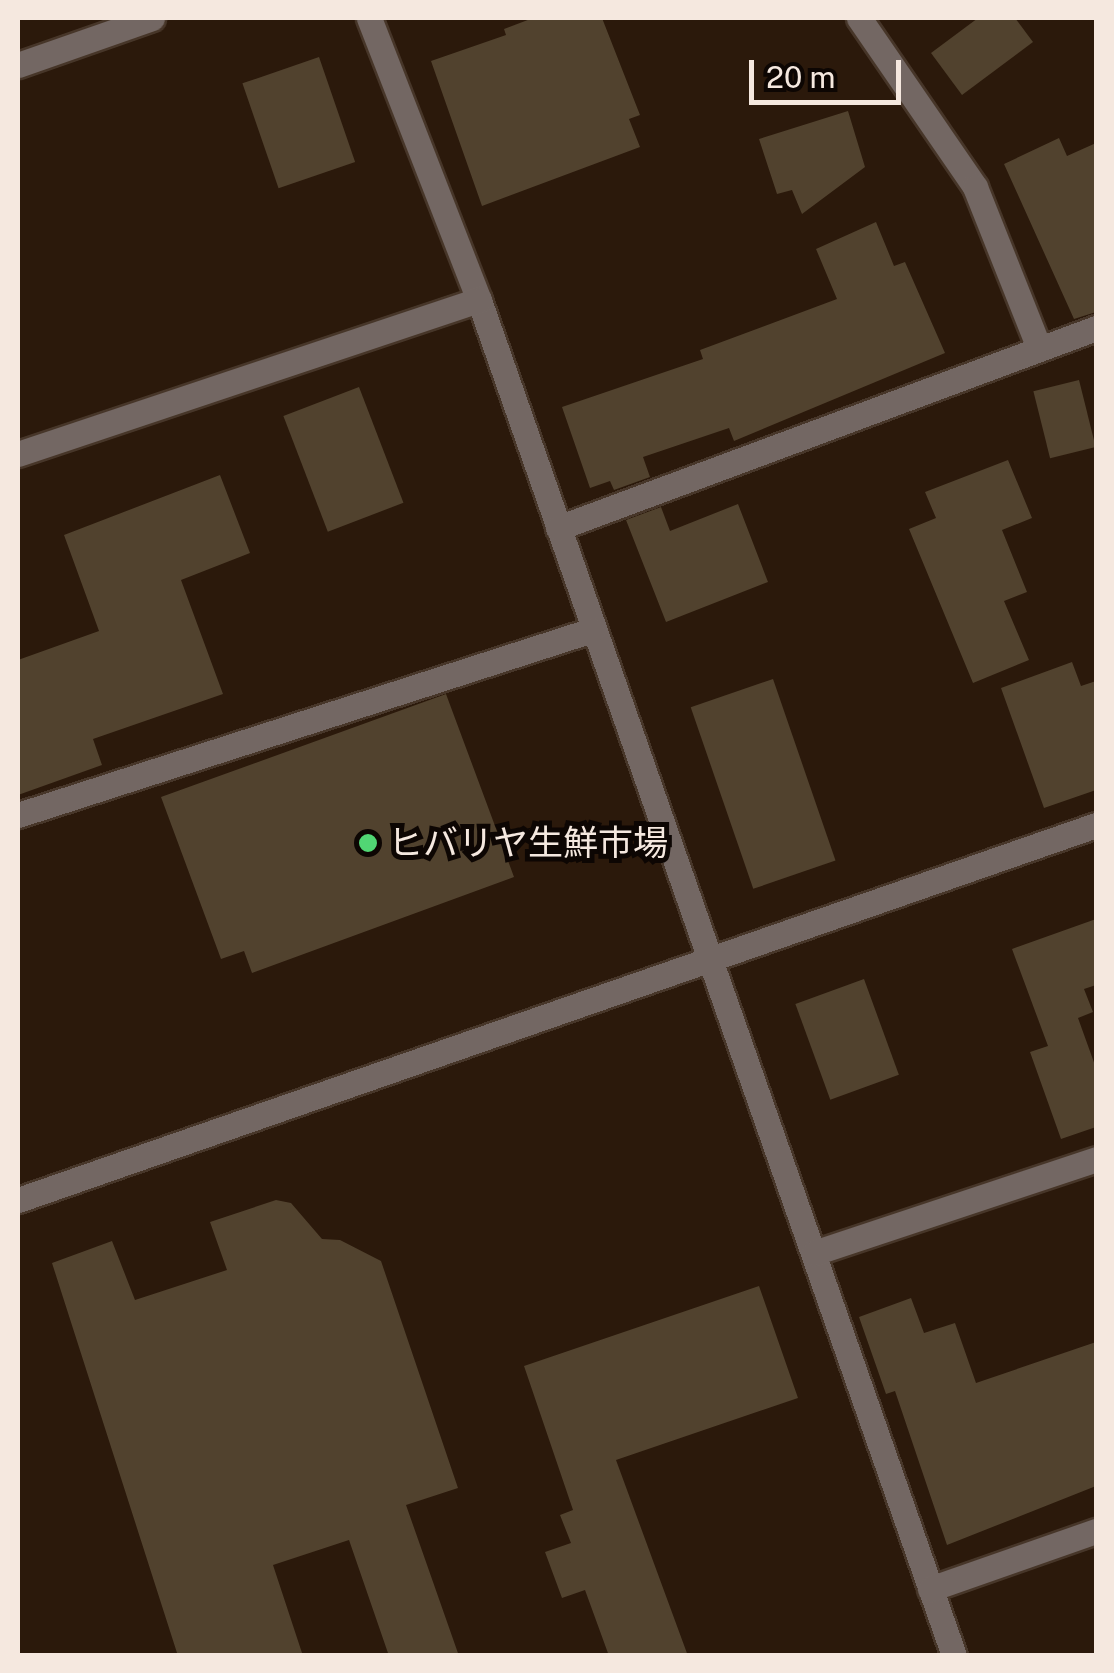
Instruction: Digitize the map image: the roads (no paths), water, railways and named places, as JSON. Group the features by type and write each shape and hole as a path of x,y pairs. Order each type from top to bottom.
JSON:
{"street":[{"path":"18,65 152,18"},
{"path":"368,18 479,300 954,1656"},
{"path":"859,18 975,186 1039,348"},
{"path":"18,454 479,300"},
{"path":"558,528 1096,328"},
{"path":"18,815 592,630"},
{"path":"18,1200 1096,826"},
{"path":"814,1253 1096,1159"},
{"path":"930,1589 1096,1530"}],"place":[{"name":"ヒバリヤ生鮮市場","path":"368,843"}]}
